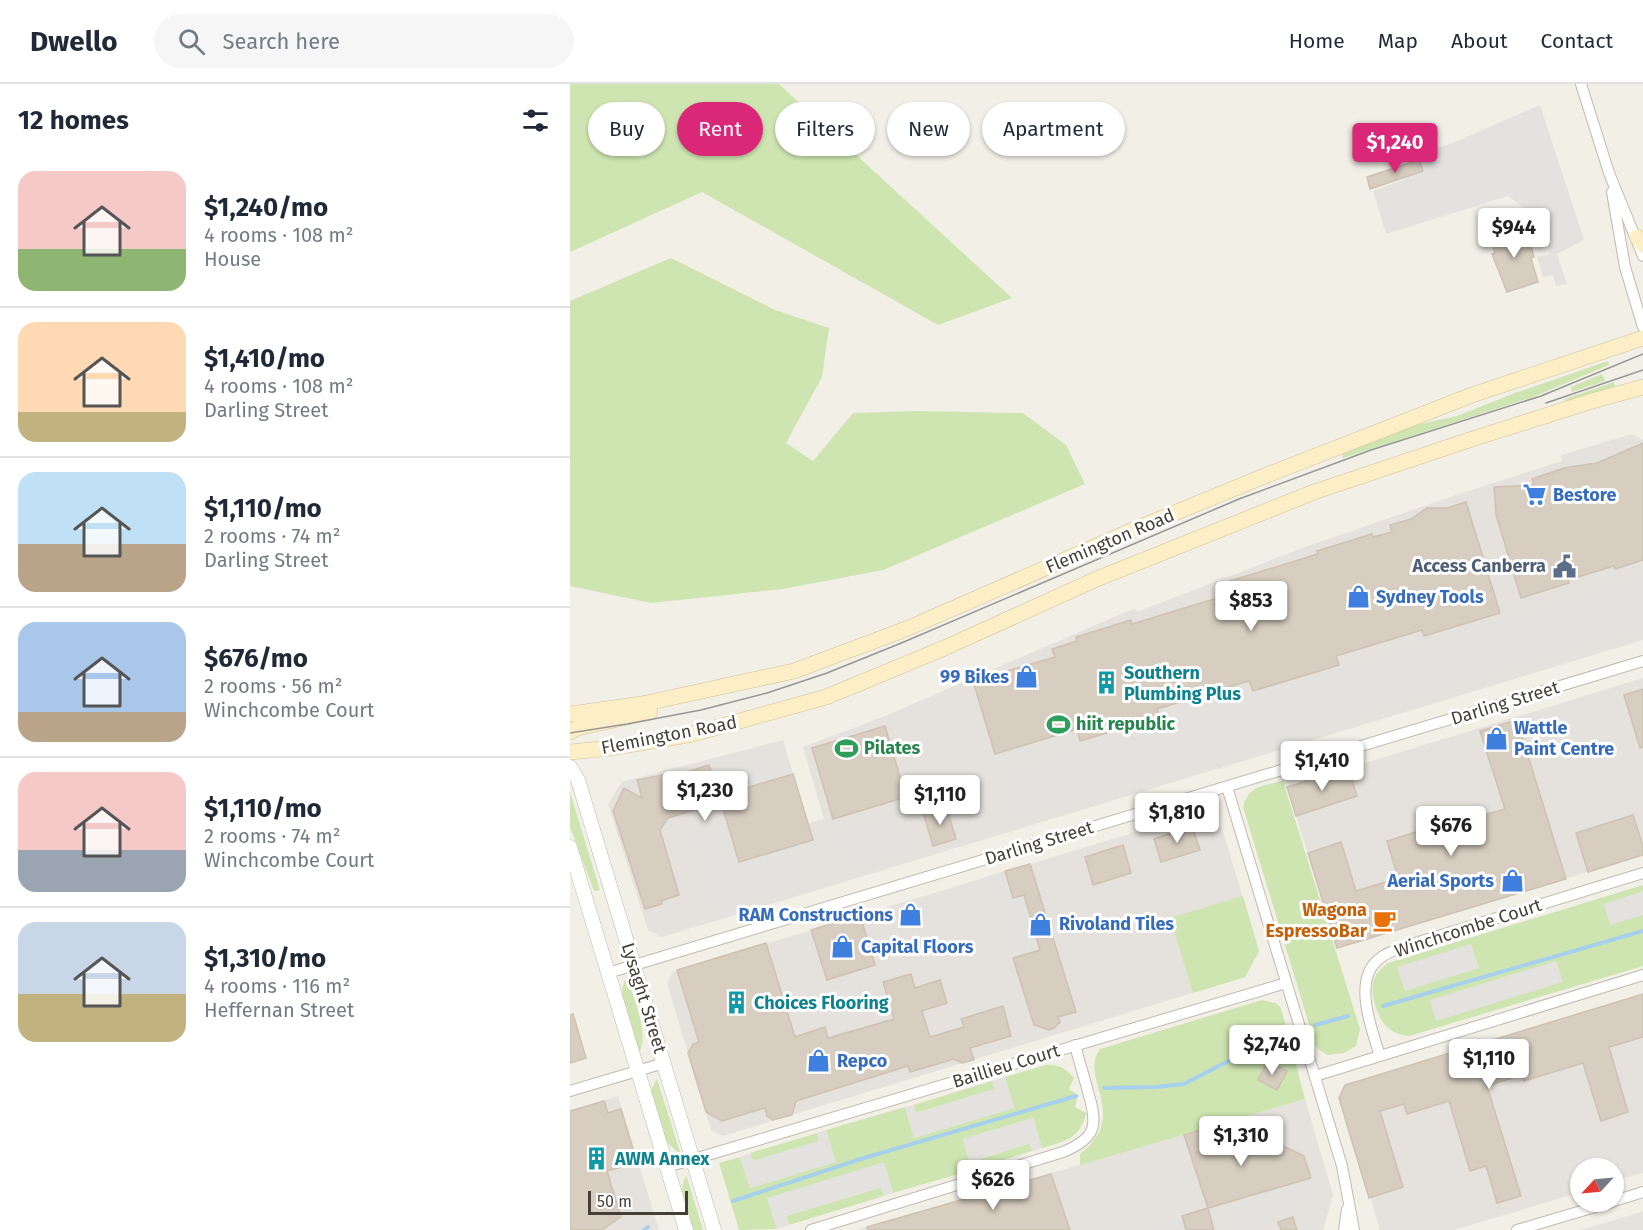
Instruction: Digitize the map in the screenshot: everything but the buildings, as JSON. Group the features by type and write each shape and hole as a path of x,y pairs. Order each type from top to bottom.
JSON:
{"main road":[{"name":"Flemington Road","path":"570,714 642,704 794,671 906,629 1267,475 1472,395 1643,338"},
{"name":"Flemington Road","path":"570,752 610,748 693,734 826,697 942,649 1099,578 1314,492 1469,440 1643,387"},
{"path":"570,732 577,728 753,687 794,671"}],"street":[{"path":"1581,84 1609,174 1625,267 1643,327"},
{"path":"1609,174 1640,241 1643,255"},
{"name":"Darling Street","path":"608,973 1643,661"},
{"name":"Lysaght Street","path":"570,767 578,780 714,1230"},
{"path":"1227,787 1342,1166 1354,1230"},
{"name":"Lysaght Street","path":"570,847 686,1230"},
{"name":"Winchcombe Court","path":"1380,1056 1365,996 1368,976 1377,960 1393,950 1643,873"},
{"path":"1315,1076 1643,975"},
{"path":"1075,1046 1286,983"},
{"name":"Baillieu Court","path":"667,1167 1075,1046 1095,1119 1090,1133 1083,1142 1063,1152 811,1230"},
{"path":"570,1091 664,1063"},
{"path":"1624,1198 1643,1192"},
{"path":"1344,1230 1348,1199"},
{"path":"1517,1230 1577,1212"}],"shaded area":[{"path":"1540,105 1584,240 1557,254 1567,284 1556,286 1553,275 1543,277 1537,257 1550,254 1538,218 1508,196 1386,234 1373,191 1405,179 1399,159 1450,144"},
{"path":"1632,434 1643,440 1643,640 662,937 648,930 608,804 622,782 783,740 808,823 824,819 803,747 885,716 1135,608 1137,612 1305,547 1562,461 1561,455"},
{"path":"1643,574 1643,630 1014,824 998,772"},
{"path":"1643,678 1643,855 1337,948 1287,787"},
{"path":"776,753 789,793 733,810 721,769"},
{"path":"901,811 915,853 843,874 829,833"},
{"path":"1195,814 1222,828 1259,951 1245,977 723,1136 711,1130 667,983 673,972"},
{"path":"727,822 740,862 802,843 815,884 752,903 754,909 712,922 686,835"},
{"path":"1005,871 1024,895 1040,950 1013,958 988,876"},
{"path":"1643,891 1643,915 1610,925 1604,904"},
{"path":"1471,944 1479,968 1405,991 1397,967"},
{"path":"1556,961 1563,982 1436,1021 1430,1000"},
{"path":"1643,994 1643,1173 1624,1178 1624,1158 1570,1158 1570,1195 1454,1230 1380,1230 1340,1096 1346,1084"},
{"path":"1005,1077 1014,1108 914,1138 905,1107 913,1105 917,1113 994,1089 992,1081"},
{"name":"AWM Annex","path":"618,1096 659,1230 570,1230 570,1111"},
{"path":"1305,1099 1333,1195 1323,1230 857,1230"},
{"path":"1033,1118 1042,1148 1032,1151 1029,1143 981,1158 983,1166 972,1170 963,1139"},
{"path":"826,1130 836,1162 750,1188 740,1157 750,1153 753,1161 819,1141 817,1133"},
{"path":"884,1162 893,1193 884,1196 881,1187 786,1216 789,1225 777,1229 767,1198"},
{"path":"1321,1178 1326,1193 1303,1200 1312,1230 1297,1230 1293,1217 1258,1230 1233,1230 1226,1207"},
{"path":"1643,1211 1643,1230 1580,1230 1628,1216"},
{"path":"1182,1216 1186,1230 1135,1230"}],"green space":[{"path":"570,84 779,84 799,102 775,102 775,156 857,156 1012,298 938,325 702,192 570,252"},
{"path":"671,258 775,310 829,328 822,377 786,443 813,461 853,413 917,411 1023,413 1066,445 1085,484 883,570 783,589 651,603 570,586 570,301"},
{"path":"1608,361 1609,365 1533,397 1343,458 1342,454 1415,425 1457,416"},
{"path":"1602,374 1605,381 1572,392 1571,387"},
{"path":"1614,382 1615,386 1566,402 1565,399"},
{"path":"1283,781 1360,1029 1356,1046 1344,1053 1327,1055 1316,1047 1243,807 1253,790"},
{"path":"570,792 600,890 594,891 570,827"},
{"path":"1643,885 1643,966 1409,1036 1392,1031 1378,1014 1372,988 1378,973 1388,963"},
{"path":"1243,896 1259,951 1245,977 1193,993 1170,918"},
{"path":"627,977 642,1026 642,1045 639,1053 623,1004 623,984"},
{"path":"1262,1000 1276,1003 1281,1008 1305,1099 1080,1165 1080,1154 1095,1139 1102,1125 1103,1111 1095,1072 1095,1060 1100,1049"},
{"path":"1046,1065 1062,1068 1074,1078 1069,1089 1075,1093 1077,1100 1075,1107 1086,1113 1080,1128 1070,1138 1042,1148 1033,1118 963,1139 972,1170 893,1193 884,1163 768,1199 777,1229 739,1230 719,1163 740,1157 750,1188 835,1162 826,1130 905,1107 914,1138 1014,1108 1005,1077"},
{"path":"657,1079 680,1152 678,1153 666,1141 651,1095"},
{"path":"992,1081 995,1089 916,1113 913,1105"},
{"path":"817,1133 819,1141 753,1161 750,1153"},
{"path":"1030,1143 1032,1151 983,1166 980,1159"},
{"path":"686,1176 703,1230 693,1230 687,1215 682,1195"},
{"path":"882,1187 884,1196 789,1225 786,1216"}],"waterway":[{"path":"1383,1006 1643,931"},
{"path":"1315,1025 1348,1016"},
{"path":"1104,1088 1184,1084 1279,1035"},
{"path":"733,1201 864,1158 1076,1096"},
{"path":"644,1230 648,1227"}],"tram line":[{"path":"570,733 701,710 767,693 827,673 1239,499 1371,450 1541,396 1643,354"},
{"path":"1546,403 1643,370"}],"place":[{"name":"Bestore","path":"1535,495"},
{"name":"Access Canberra","path":"1564,566"},
{"name":"Sydney Tools","path":"1358,597"},
{"name":"99 Bikes","path":"1027,677"},
{"name":"Southern Plumbing Plus","path":"1106,683"},
{"name":"hiit republic","path":"1058,724"},
{"name":"Wattle Paint Centre","path":"1496,738"},
{"name":"Pilates","path":"846,748"},
{"name":"Aerial Sports","path":"1512,881"},
{"name":"RAM Constructions","path":"911,915"},
{"name":"Wagona EspressoBar","path":"1385,920"},
{"name":"Rivoland Tiles","path":"1041,924"},
{"name":"Capital Floors","path":"843,947"},
{"name":"Choices Flooring","path":"736,1003"},
{"name":"Repco","path":"819,1061"},
{"name":"AWM Annex","path":"597,1159"}]}
